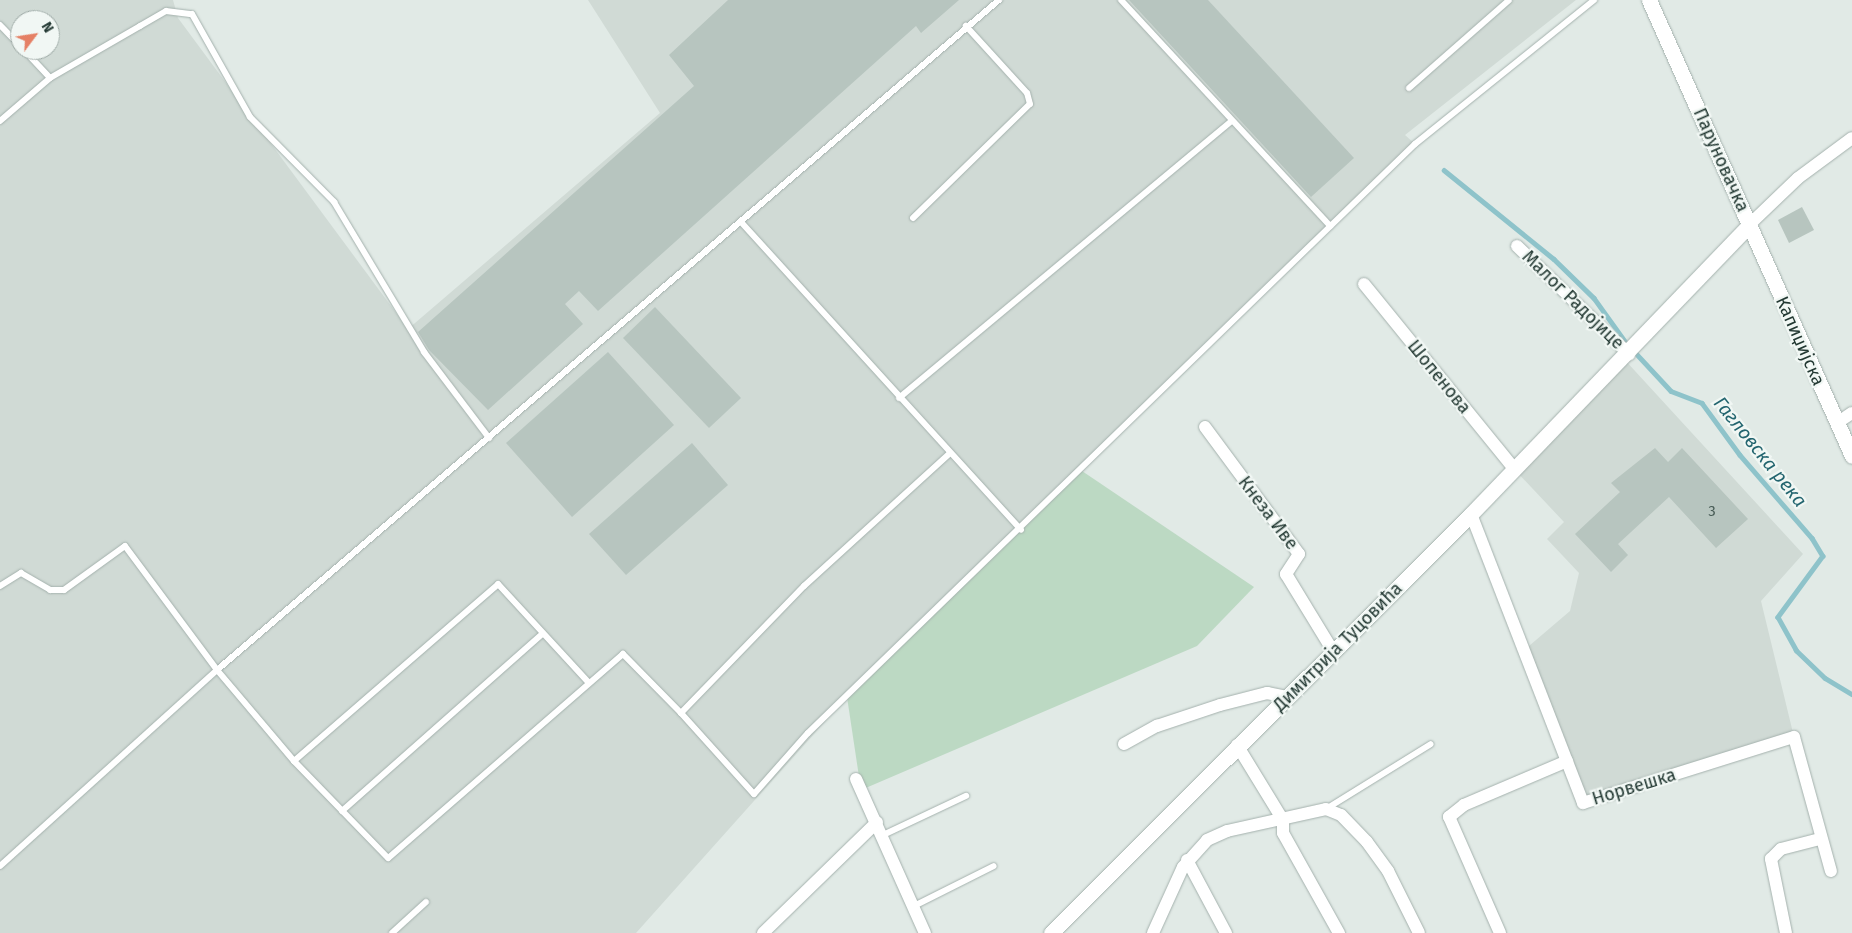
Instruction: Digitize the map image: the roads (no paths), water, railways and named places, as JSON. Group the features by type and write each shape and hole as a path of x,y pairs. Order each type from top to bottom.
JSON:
{"street":[{"name":"Паруновачка","path":"1649,0 1750,224 1791,183 1852,138"},
{"name":"Димитрија Туцовића","path":"1051,933 1658,325 1750,224"},
{"name":"Капиџијска","path":"1750,224 1852,456"},
{"name":"Малог Радојице","path":"1517,246 1626,357"},
{"name":"Шопенова","path":"1364,284 1515,470"},
{"path":"1837,424 1852,413"},
{"name":"Кнеза Иве","path":"1205,427 1299,554 1286,574 1333,651"},
{"name":"Норвешка","path":"1471,514 1583,802 1794,737 1820,839 1831,871"},
{"path":"1124,744 1157,726 1220,705 1267,693 1287,697"},
{"path":"1237,745 1282,820 1283,833 1339,933"},
{"path":"1500,933 1449,818 1464,805 1567,761"},
{"path":"856,779 883,835 925,933"},
{"path":"1154,933 1187,860 1216,835 1326,809 1341,815 1367,842 1388,871 1419,933"},
{"path":"763,933 877,822"},
{"path":"1786,933 1771,859 1780,850 1820,839"},
{"path":"1187,860 1226,933"}],"lane":[{"path":"0,866 217,670 741,222 966,26 999,0"},
{"path":"1121,0 1230,122 1330,226"},
{"path":"1409,88 1509,0"},
{"path":"0,586 21,573 50,590 64,590 125,546 217,670 294,761 388,858 623,654 754,794 808,733 1021,530 1415,144 1594,0"},
{"path":"0,122 50,78 166,11 192,14 250,117 334,202 424,352 489,438"},
{"path":"0,25 10,36"},
{"path":"913,218 1030,104 1027,93 966,26"},
{"path":"33,60 50,78"},
{"path":"899,398 1230,122"},
{"path":"741,222 949,454 1021,530"},
{"path":"680,713 804,586 949,454"},
{"path":"294,761 498,584 589,683"},
{"path":"342,811 543,633"},
{"path":"1326,809 1431,744"},
{"path":"883,835 966,796"},
{"path":"914,906 994,866"},
{"path":"392,933 426,902"}],"waterway":[{"name":"Гагловска река","path":"1444,170 1554,259 1594,298 1627,344"},
{"name":"Гагловска река","path":"1632,349 1671,391 1702,403 1740,455 1812,538 1823,556 1778,617 1796,650 1825,678 1852,694"}]}
